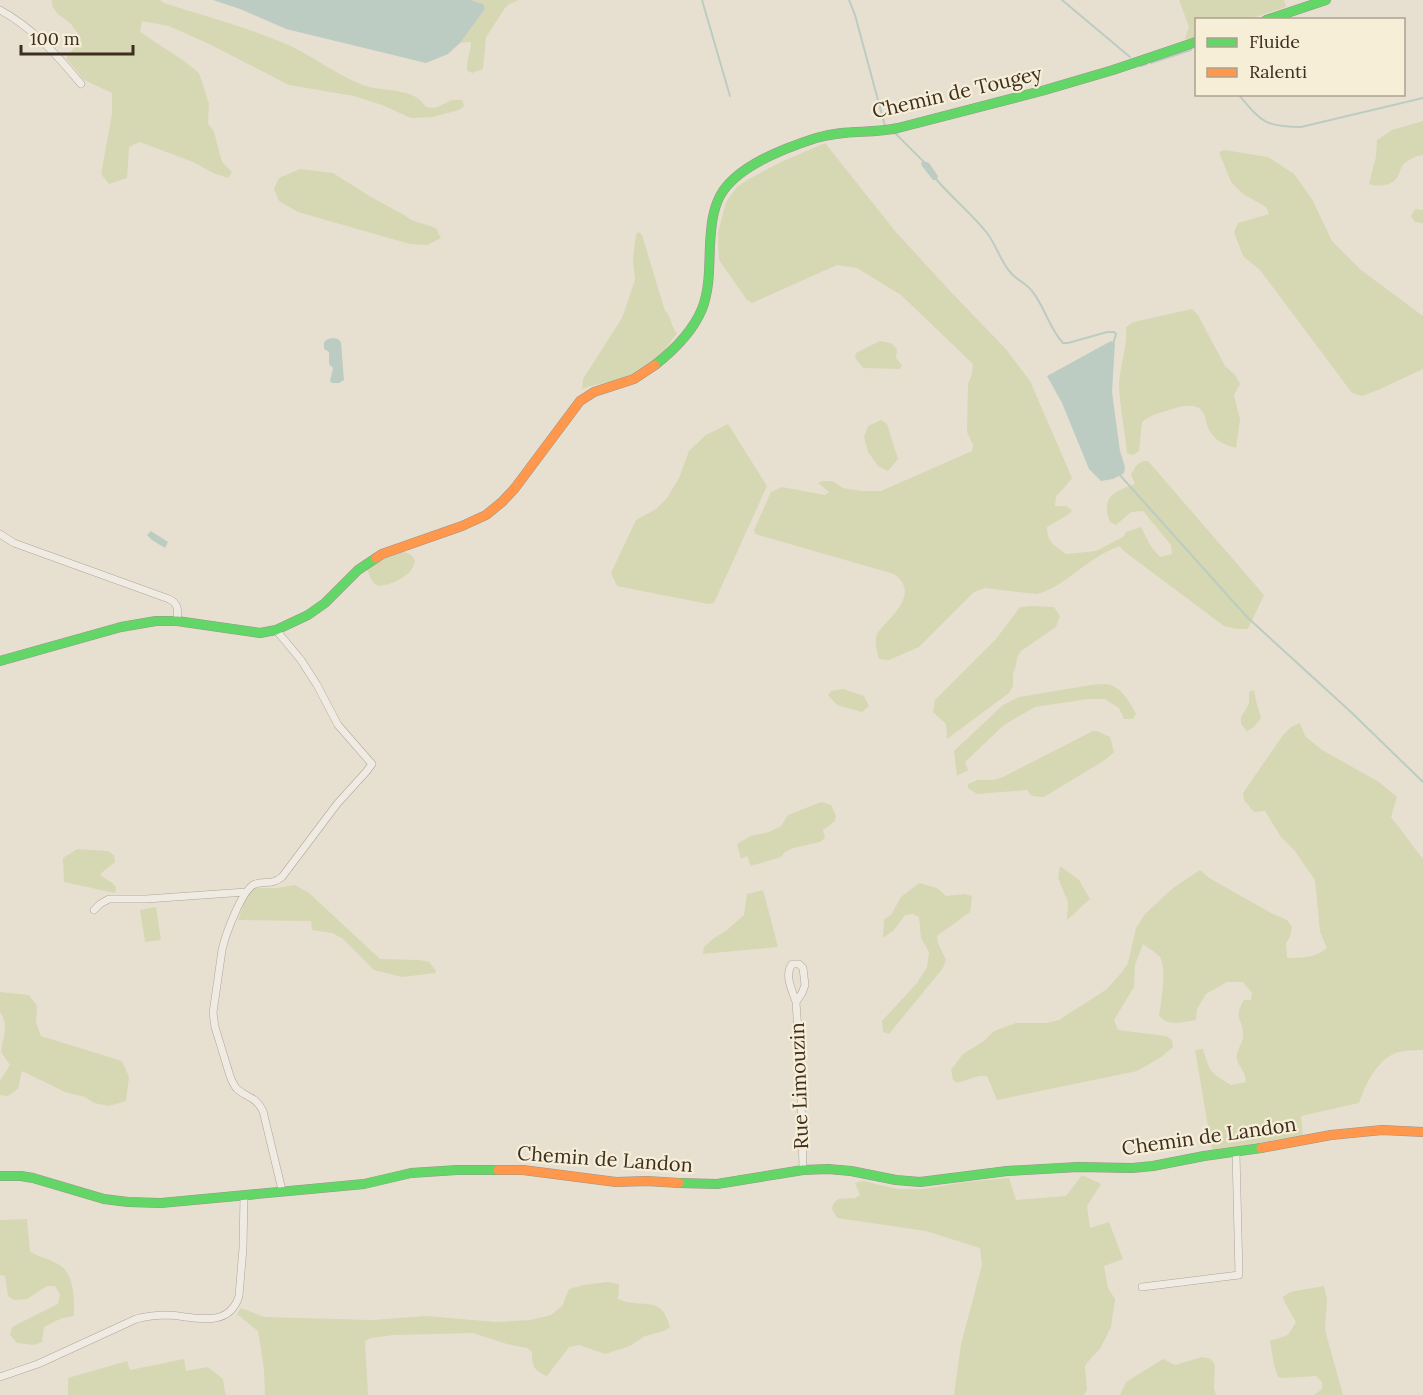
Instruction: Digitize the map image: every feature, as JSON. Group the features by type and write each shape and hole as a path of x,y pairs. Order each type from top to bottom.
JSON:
{"street":[{"path":"1272,18 1326,0"},
{"path":"0,10 10,15 41,41 65,64 81,84"},
{"name":"Chemin de Tougey","path":"276,630 308,615 325,603 357,570 382,554 462,526 486,515 515,488 580,401 598,389 640,377 665,357 695,324 707,295 715,206 734,179 748,169 810,140 826,135 895,129 1062,85 1195,43"},
{"path":"0,534 14,543 169,598 178,608 177,621"},
{"path":"0,660 130,625 156,621 177,621 260,633 276,630 306,668 338,725 372,764 337,804 282,878 276,882 254,884 246,892 224,941 213,1013 215,1027 233,1084 254,1099 263,1111 282,1191"},
{"path":"94,910 109,899 146,899 246,892"},
{"name":"Rue Limouzin","path":"796,1002 805,985 803,968 796,963 792,964 789,970 789,980 796,1002 803,1170"},
{"name":"Chemin de Landon","path":"0,1176 22,1176 46,1181 119,1202 161,1203 364,1184 411,1173 457,1170 524,1170 616,1182 717,1184 803,1170 828,1170 851,1171 896,1180 920,1182 1019,1170 1153,1166 1362,1131 1423,1132"},
{"path":"1142,1287 1239,1275 1236,1153"},
{"path":"0,1377 38,1364 136,1319 169,1315 198,1319 216,1318 228,1313 237,1303 239,1296 244,1195"}],"green space":[{"path":"52,0 160,0 271,38 296,49 353,81 371,87 406,93 420,100 426,107 435,108 452,100 462,100 464,106 459,110 432,117 411,118 354,96 289,85 169,26 142,21 140,32 199,73 209,104 208,123 214,132 222,162 232,172 228,178 140,142 129,147 127,178 109,184 101,174 112,114 112,93 84,80 66,58 77,44 78,34 71,24 57,13 52,6"},
{"path":"471,0 519,0 505,8 486,37 483,69 472,73 467,70 471,42 460,43 485,9 479,2"},
{"path":"1179,0 1284,0 1286,7 1252,18 1195,18 1195,38 1191,40 1185,39 1189,27"},
{"path":"1423,121 1423,155 1404,164 1397,178 1391,183 1380,186 1369,184 1376,157 1377,140 1392,130"},
{"path":"825,143 895,231 1005,348 1030,381 1072,478 1056,496 1055,506 1066,506 1072,510 1047,527 1052,543 1066,554 1096,551 1123,537 1126,532 1141,527 1150,545 1160,557 1172,554 1171,545 1143,511 1131,512 1116,525 1110,522 1107,513 1111,496 1135,484 1131,474 1140,463 1148,461 1264,595 1248,629 1224,626 1119,546 1099,556 1058,585 1043,592 1036,594 985,588 974,592 919,647 889,660 879,659 876,637 903,599 905,593 901,580 894,574 755,534 754,530 771,492 782,487 825,495 829,492 818,483 832,481 843,488 881,491 972,451 973,445 967,432 968,384 973,364 901,295 857,268 837,265 752,303 747,300 719,260 718,233 726,202 737,187 779,163"},
{"path":"1224,150 1268,157 1294,174 1312,199 1332,241 1361,270 1423,316 1423,369 1362,396 1352,393 1260,270 1243,256 1234,232 1238,223 1269,214 1266,207 1243,194 1231,182 1219,152"},
{"path":"300,169 333,173 411,220 436,228 441,238 427,245 410,244 298,212 279,201 274,189 279,178"},
{"path":"1415,209 1423,210 1423,223 1415,222 1411,216"},
{"path":"639,232 642,235 665,311 677,333 650,365 636,374 582,389 583,379 622,318 635,280 633,259 636,234"},
{"path":"1192,309 1198,315 1225,366 1235,375 1240,384 1234,395 1240,419 1236,448 1214,437 1203,412 1196,407 1186,406 1156,414 1142,422 1139,451 1133,455 1127,453 1119,387 1126,327 1138,321"},
{"path":"880,341 891,343 897,349 896,358 902,365 900,369 863,368 855,358 856,353"},
{"path":"881,420 887,424 898,459 888,471 878,466 868,452 864,437 868,426"},
{"path":"728,424 767,486 714,603 708,604 617,586 611,573 636,520 656,509 667,498 679,478 689,451 706,435"},
{"path":"403,552 413,557 415,561 409,573 390,584 380,586 374,584 366,568 386,557"},
{"path":"1020,607 1054,607 1060,616 1056,627 1021,651 1013,674 1013,686 1009,693 947,739 946,724 933,712 935,700 996,639"},
{"path":"1108,684 1118,689 1129,701 1136,714 1133,719 1124,719 1119,708 1105,699 1088,699 1035,707 1004,725 965,762 968,770 957,776 954,751 1003,705 1019,697"},
{"path":"843,689 864,696 869,706 862,712 837,705 828,695 831,691"},
{"path":"1254,690 1261,718 1254,727 1247,731 1241,724 1241,717 1249,704 1249,692"},
{"path":"1300,723 1305,736 1322,750 1379,782 1397,797 1391,817 1423,859 1423,1050 1395,1053 1387,1058 1365,1087 1359,1103 1301,1116 1303,1136 1212,1150 1195,1050 1203,1049 1212,1071 1224,1081 1231,1085 1246,1082 1237,1057 1243,1037 1239,1011 1244,1000 1251,1000 1252,993 1243,982 1227,982 1206,994 1197,1009 1196,1020 1167,1022 1159,1016 1163,985 1162,961 1157,954 1143,944 1135,965 1134,987 1114,1020 1118,1030 1166,1036 1172,1040 1173,1047 1160,1058 1137,1071 997,1100 987,1076 979,1076 957,1083 953,1080 951,1070 963,1054 984,1041 994,1031 1016,1023 1046,1023 1059,1020 1107,989 1128,963 1136,928 1145,914 1173,888 1200,870 1209,878 1287,920 1292,927 1286,943 1287,958 1313,956 1327,948 1320,932 1315,880 1294,850 1281,837 1265,811 1254,812 1244,800 1243,793 1283,735 1291,727"},
{"path":"1093,731 1110,737 1114,752 1105,760 1044,797 1032,796 1027,790 977,794 968,788 968,784 978,780 1003,777"},
{"path":"821,802 831,805 836,816 835,821 823,830 825,838 820,842 793,848 781,857 751,866 747,856 741,859 737,844 751,836 769,832 781,826 788,815"},
{"path":"77,849 108,851 114,855 115,862 100,874 113,883 116,887 115,893 64,882 63,858"},
{"path":"1060,866 1079,880 1090,899 1067,920 1068,902 1058,878"},
{"path":"919,883 937,888 946,896 965,894 972,896 970,912 937,936 946,960 943,968 889,1034 883,1032 882,1021 917,983 927,967 929,952 921,938 919,917 913,914 905,915 894,930 883,938 884,919 891,915 901,897"},
{"path":"295,885 309,893 380,959 429,962 436,971 435,973 402,977 374,970 342,938 332,933 312,930 311,921 238,920 247,895 253,888"},
{"path":"763,890 778,947 703,954 704,947 744,915 747,894"},
{"path":"156,907 161,940 145,942 140,910"},
{"path":"0,992 29,995 37,1006 36,1022 41,1036 122,1061 129,1077 126,1101 109,1106 94,1103 85,1097 65,1092 22,1071 18,1089 8,1096 0,1095 0,1081 10,1065 1,1052 5,1026 0,1012"},
{"path":"1082,1175 1101,1184 1087,1206 1090,1228 1109,1222 1123,1259 1104,1266 1108,1288 1115,1299 1111,1327 1100,1349 1085,1366 1087,1390 1084,1395 954,1395 961,1344 982,1265 980,1248 926,1231 837,1218 832,1209 833,1204 838,1199 855,1198 860,1195 855,1183 863,1181 898,1189 924,1189 1009,1178 1016,1200 1066,1196"},
{"path":"27,1219 30,1252 66,1270 74,1296 74,1316 62,1318 44,1327 42,1342 34,1345 17,1343 10,1335 12,1327 58,1304 60,1295 55,1286 47,1286 27,1299 14,1300 8,1296 5,1276 0,1275 0,1220"},
{"path":"607,1282 619,1284 618,1299 650,1304 662,1310 670,1327 645,1336 630,1346 605,1354 579,1345 569,1347 547,1376 534,1367 532,1352 527,1348 473,1333 394,1335 371,1338 365,1341 368,1395 265,1395 264,1369 258,1331 237,1314 241,1308 264,1317 373,1320 426,1316 496,1322 530,1320 551,1315 562,1306 569,1289"},
{"path":"1324,1286 1327,1299 1325,1330 1343,1395 1314,1395 1322,1389 1322,1382 1316,1376 1278,1377 1274,1365 1270,1341 1288,1335 1296,1322 1283,1297 1290,1292"},
{"path":"1202,1357 1211,1359 1215,1365 1216,1395 1120,1395 1126,1382 1163,1359 1175,1365"},
{"path":"184,1359 186,1371 208,1367 223,1379 226,1395 68,1395 68,1378 127,1361 130,1370"}],"shaded area":[{"path":"213,0 471,0 483,4 485,9 460,43 448,54 426,63 286,29"},
{"path":"923,161 929,163 938,176 937,180 933,180 922,166"},
{"path":"333,338 341,342 344,380 339,383 330,381 333,368 329,364 329,352 324,349 324,342"},
{"path":"1111,341 1115,343 1112,392 1120,451 1125,467 1124,473 1113,479 1101,481 1089,469 1062,403 1047,376"},
{"path":"151,531 168,542 165,548 147,535"}],"waterway":[{"path":"702,0 730,96"},
{"path":"849,0 885,126"},
{"path":"1062,0 1130,57"},
{"path":"1151,63 1191,50"},
{"path":"1141,66 1147,64"},
{"path":"1240,96 1264,121 1279,126 1301,127 1423,98"},
{"path":"894,132 924,162"},
{"path":"936,179 987,233 1011,273 1032,291 1063,343 1114,332 1116,334 1113,344"},
{"path":"1118,473 1247,617 1423,782"}],"traffic: fast":[{"path":"1272,18 1326,0"},
{"path":"655,365 682,340 694,325 702,309 708,285 712,220 715,208 727,185 749,167 776,153 816,138 837,133 898,128 1045,90 1195,42"},
{"path":"0,661 121,627 156,621 177,621 260,633 276,630 308,615 325,603 358,570 376,558"},
{"path":"679,1183 717,1184 803,1170 828,1169 920,1182 1007,1171 1153,1166 1261,1148"},
{"path":"0,1176 33,1178 104,1199 161,1203 364,1184 411,1173 498,1170"}],"traffic: slow":[{"path":"376,558 486,515 515,488 580,401 594,392 634,379 655,365"},
{"path":"1261,1148 1331,1135 1382,1130 1423,1132"},
{"path":"498,1170 523,1170 616,1182 679,1183"}]}
